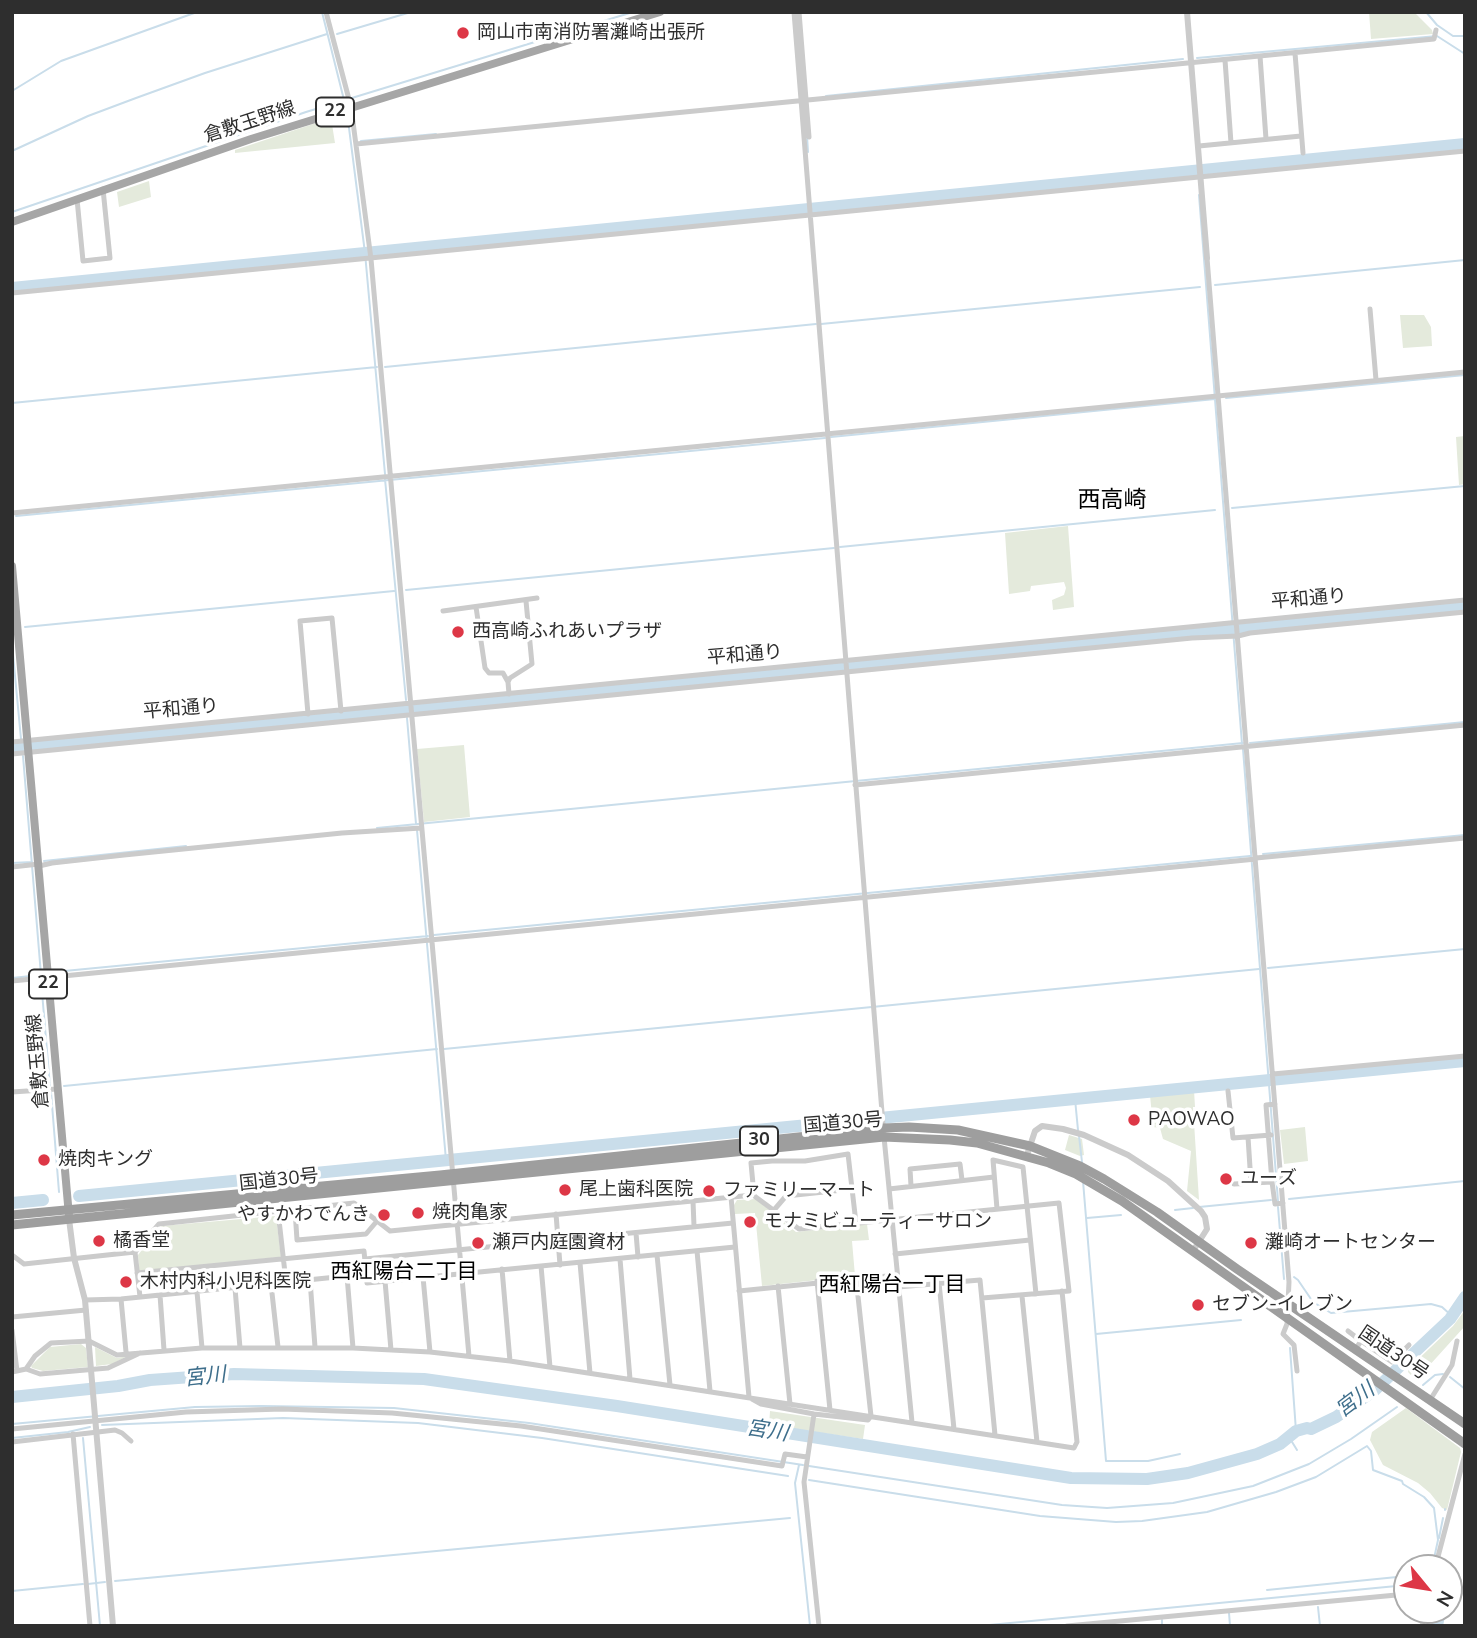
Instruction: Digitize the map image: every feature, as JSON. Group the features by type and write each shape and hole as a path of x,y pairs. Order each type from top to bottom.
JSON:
{"highway":[{"name":"国道30号","path":"12,1225 69,1214 883,1124 950,1140 1028,1151 1080,1166 1157,1212 1465,1424"},
{"name":"国道30号","path":"1028,1151 1100,1187 1465,1444"},
{"name":"国道30号","path":"12,1215 69,1214"},
{"path":"1348,1361 1355,1350"}],"main road":[{"name":"倉敷玉野線","path":"12,222 350,101 639,15 660,12"},
{"name":"倉敷玉野線","path":"12,566 29,746 52,1089 69,1214"}],"street":[{"path":"326,12 350,101 369,248 428,940 469,1356"},
{"path":"796,12 806,126 809,214 888,1189 912,1422"},
{"path":"1188,12 1216,396 1273,1078 1275,1178 1289,1282 1283,1334 1294,1345 1297,1371"},
{"path":"356,144 1225,60 1435,34"},
{"path":"1295,52 1303,153"},
{"path":"1260,56 1266,139"},
{"path":"1225,60 1231,143"},
{"path":"806,126 809,137"},
{"path":"1199,146 1301,136"},
{"path":"12,293 1465,151"},
{"path":"77,199 83,261 110,258 103,189"},
{"path":"1370,309 1376,380"},
{"path":"12,513 388,479 1465,372"},
{"path":"443,611 537,598"},
{"name":"平和通り","path":"29,746 341,711 410,712 509,694 846,668 1235,623 1465,600"},
{"path":"508,682 520,670 532,664 526,601"},
{"path":"477,607 480,641 487,671 503,673 508,682 509,694"},
{"path":"12,742 29,746 410,712 846,668 1236,636 1465,612"},
{"path":"308,714 300,621 332,618 341,711"},
{"path":"855,783 1465,725"},
{"path":"12,754 29,746"},
{"path":"12,867 419,826"},
{"path":"12,981 1465,838"},
{"path":"1273,1078 1465,1056"},
{"path":"12,1093 52,1089"},
{"path":"1228,1091 1233,1138 1273,1135"},
{"path":"1028,1151 1035,1131 1042,1126 1084,1135 1151,1168 1201,1211 1207,1225 1193,1251"},
{"path":"1248,1137 1251,1183"},
{"path":"754,1195 751,1163 805,1161 848,1154 856,1223"},
{"path":"997,1209 993,1160 1023,1167 1036,1294"},
{"path":"911,1186 910,1169 960,1164 962,1180"},
{"path":"888,1189 994,1177"},
{"path":"1234,1184 1275,1178"},
{"path":"1275,1178 1280,1204"},
{"path":"775,1210 786,1195 852,1189"},
{"path":"12,1255 24,1264 135,1252 159,1224 354,1203 390,1231 754,1195 799,1229 1059,1203 1069,1291 982,1298"},
{"path":"731,1198 749,1397"},
{"path":"693,1201 694,1226"},
{"path":"295,1210 297,1240 366,1234 377,1221"},
{"path":"278,1211 286,1282"},
{"path":"69,1214 74,1258 85,1300 113,1626"},
{"path":"556,1214 560,1265"},
{"path":"365,1259 733,1223"},
{"path":"636,1233 638,1257"},
{"path":"895,1254 1030,1240"},
{"path":"137,1273 364,1251 367,1283 735,1247"},
{"path":"697,1251 710,1391"},
{"path":"135,1252 140,1297"},
{"path":"657,1255 670,1385"},
{"path":"620,1259 630,1380"},
{"path":"580,1263 590,1373"},
{"path":"541,1266 550,1367"},
{"path":"502,1269 510,1361"},
{"path":"85,1300 160,1296 366,1274"},
{"path":"739,1291 897,1275"},
{"path":"347,1276 353,1348"},
{"path":"423,1277 430,1352"},
{"path":"856,1278 871,1416"},
{"path":"310,1280 315,1347"},
{"path":"898,1287 980,1280 995,1435"},
{"path":"385,1281 391,1350"},
{"path":"817,1281 830,1410"},
{"path":"939,1283 954,1429"},
{"path":"271,1284 278,1347"},
{"path":"778,1286 790,1404"},
{"path":"235,1288 240,1348"},
{"path":"26,1369 35,1356 51,1343 89,1341 117,1355 127,1352 202,1348 278,1347 430,1352 510,1361 1073,1448 1077,1446 1062,1291"},
{"path":"197,1292 202,1348"},
{"path":"160,1296 164,1350"},
{"path":"1022,1296 1037,1442"},
{"path":"121,1299 127,1352"},
{"path":"12,1317 86,1310"},
{"path":"12,1330 15,1372 26,1369 40,1374 91,1371 115,1366 142,1352"},
{"path":"1348,1331 1392,1362 1409,1345"},
{"path":"1355,1350 1361,1341"},
{"path":"1430,1400 1452,1365 1457,1341"},
{"path":"749,1397 761,1404 814,1416 868,1420 871,1416"},
{"path":"12,1441 95,1418 282,1409 418,1414 521,1426 782,1466 785,1454 807,1461"},
{"path":"814,1416 804,1482 819,1626"},
{"path":"12,1429 37,1434 115,1430 131,1441"},
{"path":"73,1434 90,1626"},
{"path":"1439,1554 1465,1454"},
{"path":"1067,1626 1393,1595"}],"shaded area":[{"path":"1369,12 1414,12 1433,34 1371,39"},
{"path":"331,118 335,143 235,153 235,150"},
{"path":"149,181 151,197 119,207 117,192"},
{"path":"1400,315 1424,315 1431,327 1432,346 1403,348"},
{"path":"1465,436 1465,484 1459,485 1456,437"},
{"path":"1068,526 1074,607 1053,610 1052,600 1064,595 1064,582 1031,586 1030,591 1009,594 1005,533"},
{"path":"464,745 470,817 424,822 417,749"},
{"path":"1194,1090 1199,1200 1187,1191 1191,1151 1163,1139 1160,1128 1153,1127 1150,1095"},
{"path":"1305,1127 1308,1161 1284,1164 1280,1130"},
{"path":"1069,1135 1082,1139 1084,1155 1065,1150"},
{"path":"756,1199 796,1232 867,1224 869,1240 852,1241 855,1276 762,1286 755,1213 735,1214 734,1205 737,1200"},
{"path":"276,1216 281,1257 139,1271 138,1255 161,1226"},
{"path":"1465,1310 1465,1326 1418,1378 1413,1377 1408,1372 1409,1368 1453,1326"},
{"path":"81,1344 86,1348 88,1367 43,1371 31,1366 50,1347"},
{"path":"95,1347 117,1358 128,1356 112,1364 96,1366"},
{"path":"1406,1408 1460,1448 1447,1510 1418,1483 1383,1465 1370,1440 1372,1432"},
{"path":"770,1411 865,1425 863,1439 769,1425"}],"waterway":[{"path":"12,91 61,61 197,12"},
{"path":"322,12 344,100"},
{"path":"337,34 411,12"},
{"path":"12,212 306,112 633,12"},
{"path":"1426,12 1437,25 1453,36 1465,36"},
{"path":"12,151 88,116 136,98 327,34"},
{"path":"1197,58 1437,36 1465,54"},
{"path":"826,96 1183,59"},
{"path":"348,120 365,253 385,474"},
{"path":"361,141 436,134"},
{"path":"807,136 808,152"},
{"path":"12,288 1465,144"},
{"path":"1199,195 1242,744"},
{"path":"1215,285 1465,260"},
{"path":"821,324 1200,287"},
{"path":"385,367 816,324"},
{"path":"12,403 377,367"},
{"path":"1226,398 1465,375"},
{"path":"831,437 1215,399"},
{"path":"16,516 825,438"},
{"path":"385,479 406,700"},
{"path":"1232,508 1465,486"},
{"path":"840,547 1215,510"},
{"path":"406,590 834,548"},
{"path":"25,627 394,591"},
{"path":"12,748 1465,607"},
{"path":"12,644 21,739"},
{"path":"407,718 416,824"},
{"path":"1250,743 1465,722"},
{"path":"377,828 1243,743"},
{"path":"1243,749 1278,1201"},
{"path":"23,756 41,975"},
{"path":"417,830 446,1160"},
{"path":"1263,854 1465,835"},
{"path":"44,861 186,846"},
{"path":"434,935 1250,856"},
{"path":"12,863 32,862"},
{"path":"54,972 428,936"},
{"path":"1268,968 1465,949"},
{"path":"444,1049 1259,969"},
{"path":"12,978 40,975"},
{"path":"41,980 50,1087"},
{"path":"64,1086 437,1049"},
{"path":"79,1196 1465,1061"},
{"path":"51,1092 59,1192"},
{"path":"1075,1099 1078,1130"},
{"path":"1079,1136 1082,1162"},
{"path":"1083,1181 1106,1461 1148,1461 1180,1454"},
{"path":"1289,1199 1465,1181"},
{"path":"12,1203 43,1200"},
{"path":"1199,1207 1271,1200"},
{"path":"1278,1207 1284,1279"},
{"path":"1175,1210 1193,1208"},
{"path":"1087,1218 1121,1215"},
{"path":"1294,1277 1313,1302 1331,1313 1431,1304 1442,1307 1452,1316"},
{"name":"宮川","path":"12,1397 150,1380 234,1374 424,1379 617,1406 1071,1478 1147,1479 1188,1473 1257,1454 1280,1444 1296,1431 1311,1429 1336,1417 1375,1390 1450,1319 1465,1297"},
{"path":"1096,1334 1241,1320"},
{"path":"1290,1348 1296,1431"},
{"path":"1423,1385 1435,1375 1443,1374"},
{"path":"1450,1377 1465,1389"},
{"path":"12,1424 195,1407 394,1408 529,1423 803,1465"},
{"path":"809,1466 1062,1505 1107,1508 1173,1503 1253,1486 1309,1464 1397,1407"},
{"path":"102,1425 283,1418 418,1423 542,1438 788,1476"},
{"path":"12,1438 90,1427"},
{"path":"1289,1437 1297,1450"},
{"path":"83,1438 100,1626"},
{"path":"809,1480 1040,1516 1116,1522 1142,1521 1207,1512 1276,1492 1316,1477 1367,1446 1371,1451 1373,1470 1402,1481 1434,1508 1438,1540 1435,1554"},
{"path":"799,1465 795,1483 810,1626"},
{"path":"115,1581 790,1518"},
{"path":"1439,1538 1443,1518"},
{"path":"1267,1590 1393,1577"},
{"path":"88,1584 105,1582"},
{"path":"12,1591 83,1584"},
{"path":"979,1626 1393,1586"},
{"path":"1318,1607 1320,1626"},
{"path":"1229,1613 1230,1626"},
{"path":"1162,1620 1162,1626"}],"place":[{"name":"岡山市南消防署灘崎出張所","path":"463,33"},
{"name":"西高崎ふれあいプラザ","path":"458,632"},
{"name":"PAOWAO","path":"1134,1120"},
{"name":"焼肉キング","path":"44,1160"},
{"name":"ユーズ","path":"1226,1179"},
{"name":"尾上歯科医院","path":"565,1190"},
{"name":"ファミリーマート","path":"709,1191"},
{"name":"焼肉亀家","path":"418,1213"},
{"name":"やすかわでんき","path":"384,1215"},
{"name":"モナミビューティーサロン","path":"750,1222"},
{"name":"橘香堂","path":"99,1241"},
{"name":"瀬戸内庭園資材","path":"478,1243"},
{"name":"灘崎オートセンター","path":"1251,1243"},
{"name":"木村内科小児科医院","path":"126,1282"},
{"name":"セブン-イレブン","path":"1198,1305"}],"district":[{"name":"西高崎","path":"1112,501"},
{"name":"西紅陽台二丁目","path":"404,1273"},
{"name":"西紅陽台一丁目","path":"892,1286"}]}
